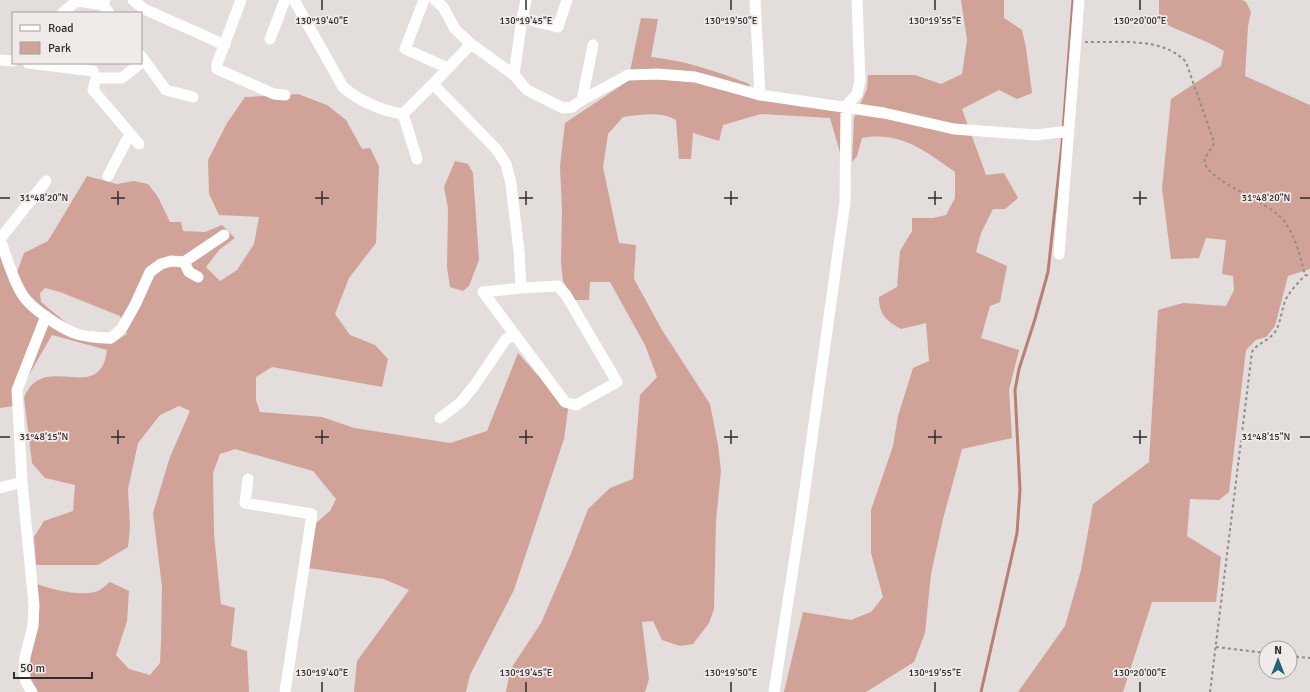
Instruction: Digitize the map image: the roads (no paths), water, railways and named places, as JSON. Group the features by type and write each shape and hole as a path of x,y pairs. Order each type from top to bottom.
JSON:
{"street":[{"path":"63,12 77,0 98,4 103,1 108,12"},
{"path":"133,0 144,9 225,45"},
{"path":"241,0 217,69 274,94 285,95"},
{"path":"270,39 285,0"},
{"path":"294,0 343,87 353,96 393,113 402,114"},
{"path":"424,0 405,49 448,68"},
{"path":"435,0 443,7 455,29 471,44 514,76 527,90 563,108 572,107 628,75 658,74 695,77 760,95 884,112 954,129 1036,136 1065,131"},
{"path":"514,76 526,0"},
{"path":"522,18 558,27 567,0"},
{"path":"755,0 760,95"},
{"path":"774,692 801,517 845,202 846,106 856,94 860,81 857,0"},
{"path":"1059,254 1065,131 1076,42 1079,0"},
{"path":"402,114 471,44"},
{"path":"582,100 593,45"},
{"path":"143,58 166,90 193,97"},
{"path":"0,60 12,61"},
{"path":"36,64 93,71"},
{"path":"137,64 122,78 96,78 93,90 139,144"},
{"path":"432,84 497,150 506,164 511,184 519,251 521,288"},
{"path":"402,114 417,159"},
{"path":"108,176 130,134"},
{"path":"46,181 0,239 22,296 38,312 76,334 111,338 122,328 135,305 150,272 162,264 172,261 184,262 224,234"},
{"path":"184,262 189,272 198,277"},
{"path":"558,286 566,294 617,382 576,405 565,402 483,292 521,288 558,286"},
{"path":"32,692 26,682 24,672 25,657 33,626 34,605 22,482 17,390 46,316"},
{"path":"440,418 461,402 474,386 506,339 515,335"},
{"path":"248,479 245,503 312,514 285,692"},
{"path":"0,488 22,482"}],"waterway":[{"path":"981,692 1017,533 1020,490 1015,390 1019,369 1048,272 1062,144 1073,0"}]}
